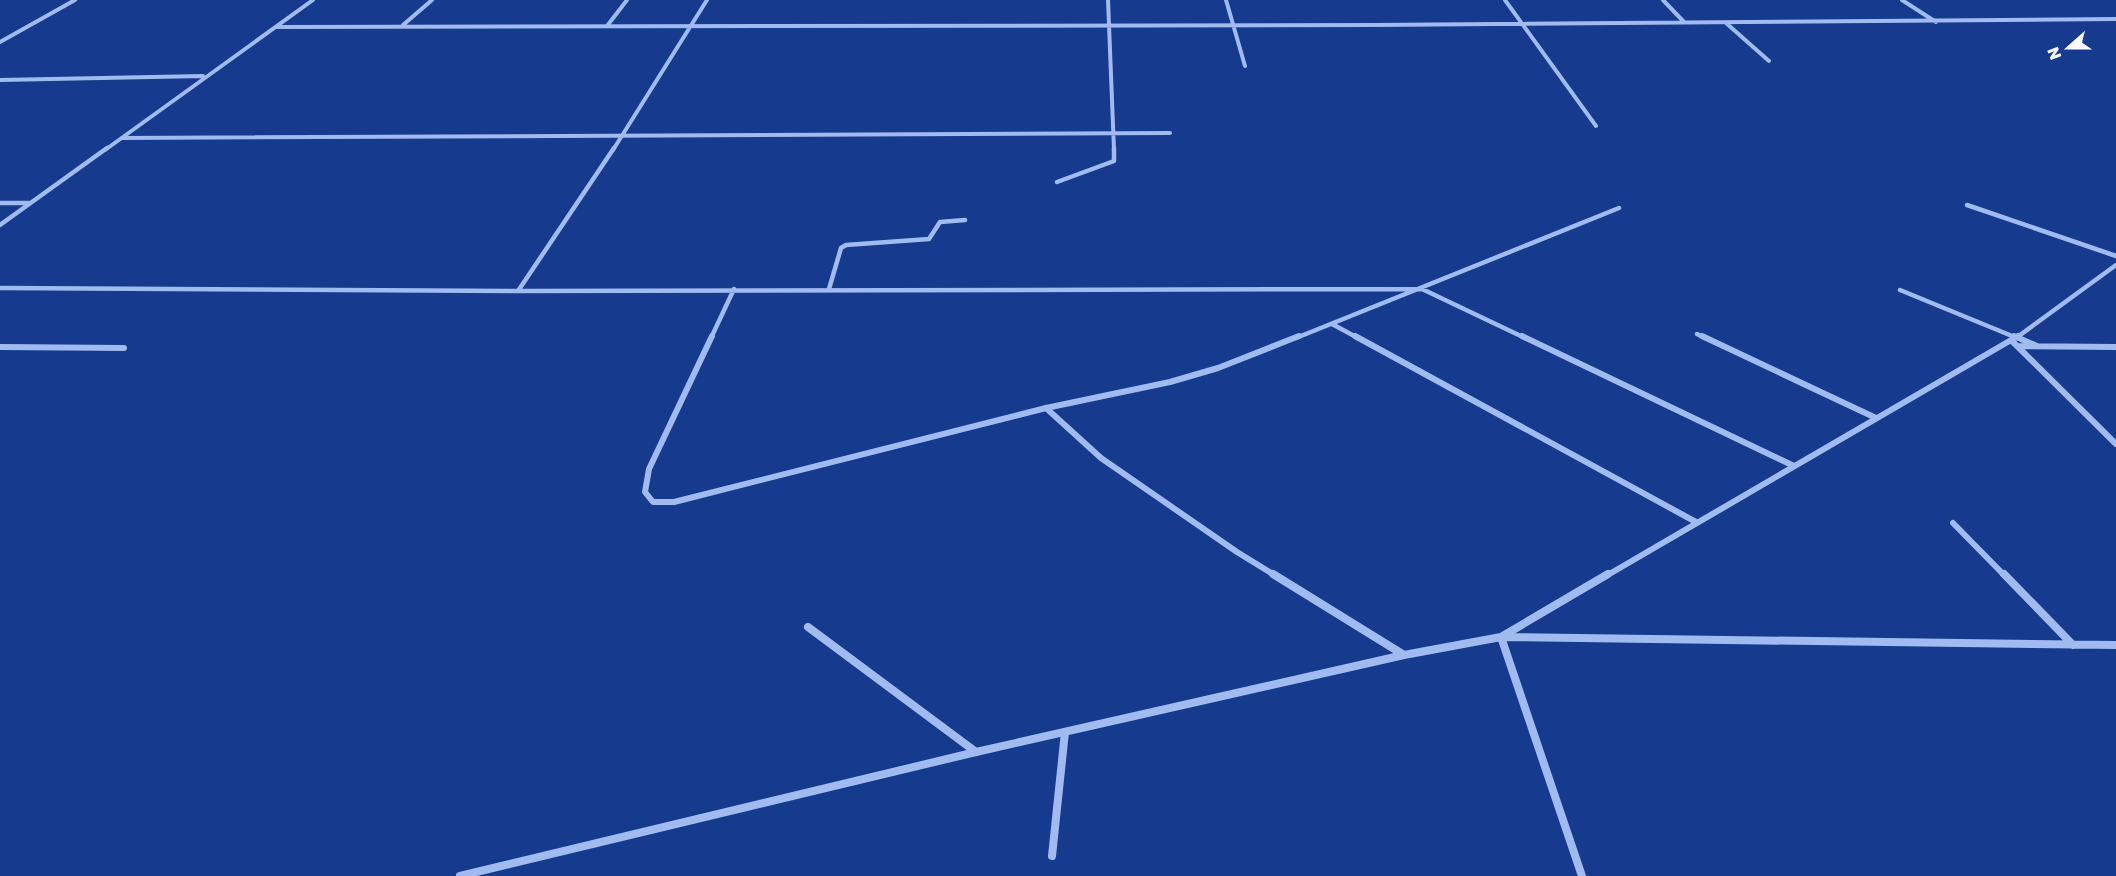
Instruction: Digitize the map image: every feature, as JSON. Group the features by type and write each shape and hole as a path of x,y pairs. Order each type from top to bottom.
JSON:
{"street":[{"path":"0,42 75,0"},
{"path":"0,225 313,0"},
{"path":"403,26 432,0"},
{"path":"607,26 627,0"},
{"path":"518,291 623,135 706,0"},
{"path":"1057,182 1075,173 1114,161 1108,0"},
{"path":"1226,0 1245,66"},
{"path":"1505,0 1596,126"},
{"path":"1663,0 1684,22"},
{"path":"1902,0 1936,22"},
{"path":"276,27 1936,22 2116,19"},
{"path":"1726,22 1770,61"},
{"path":"0,80 205,76"},
{"path":"122,138 1170,133"},
{"path":"0,203 31,202"},
{"path":"1967,205 2116,256"},
{"path":"734,289 649,469 645,492 653,502 674,502 1046,408 1170,382 1218,368 1422,289 1619,208"},
{"path":"829,289 841,248 846,245 929,239 940,222 965,220"},
{"path":"1501,637 1876,418 2016,342 2116,265"},
{"path":"0,288 518,291 1422,289 1794,466"},
{"path":"1900,290 2016,342 2037,346 2116,346"},
{"path":"1332,324 1696,522"},
{"path":"1697,334 1876,418"},
{"path":"2016,342 2116,444"},
{"path":"0,346 124,348"},
{"path":"1046,408 1101,458 1237,552 1404,655"},
{"path":"1953,523 2073,645"},
{"path":"808,627 976,752"},
{"path":"1501,637 1582,876"},
{"path":"460,876 976,752 1404,655 1501,637 2116,645"},
{"path":"1052,856 1065,732"}]}
